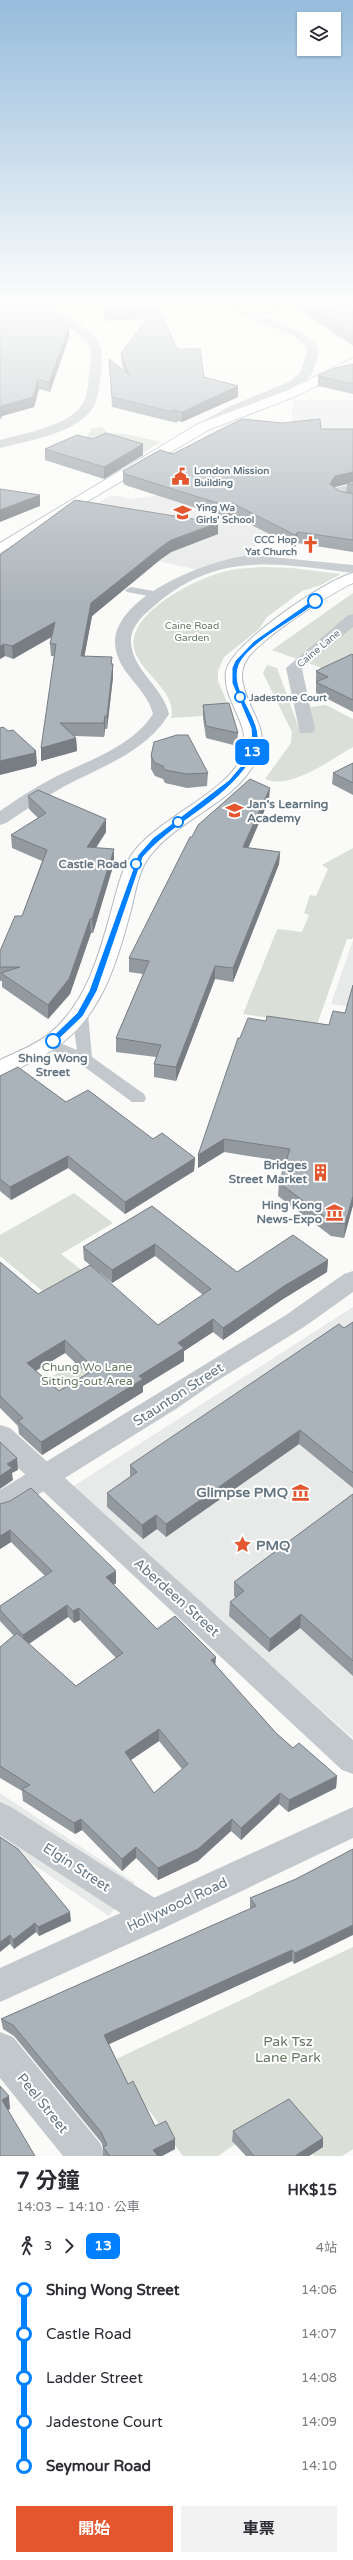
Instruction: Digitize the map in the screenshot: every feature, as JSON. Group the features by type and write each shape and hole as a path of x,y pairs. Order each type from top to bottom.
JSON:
{"main road":[{"path":"0,549 203,427 262,405"},
{"path":"0,540 28,531"},
{"path":"0,1069 49,1044 59,1037 80,1014 100,974 140,856 155,839 228,785 244,767 255,743 254,728 234,683 235,668 238,661 256,643 342,582 353,577"}],"street":[{"path":"0,444 46,431 67,422 82,412 86,405"},
{"path":"203,427 232,410 245,405"},
{"path":"0,819 57,783 140,738 154,726 161,714 158,702 129,665 123,641 129,621 159,595 192,576 238,560 283,562 353,569"},
{"name":"Caine Lane","path":"306,729 294,668 353,619"},
{"name":"Staunton Street","path":"0,1504 295,1321 353,1280"},
{"name":"Aberdeen Street","path":"0,1435 44,1478 353,1760"},
{"name":"Elgin Street","path":"0,1817 154,1916"},
{"name":"Hollywood Road","path":"0,1985 154,1916 353,1822"},
{"name":"Peel Street","path":"0,2050 86,2156"}],"lane":[{"path":"353,487 339,490 336,495 343,499 353,501"},
{"path":"131,590 159,595"},
{"path":"80,1014 85,1050 84,1059"},
{"path":"49,1044 84,1059 138,1098"}],"shaded area":[{"path":"293,405 353,405 353,452 187,449 206,435 231,422 258,430 291,430"},
{"name":"Ying Wa Girls' School","path":"167,494 318,521 252,548 257,554 198,570 40,535 112,495 132,499"},
{"path":"353,940 353,1007 331,1004"},
{"name":"PMQ","path":"353,1307 353,1738 69,1489"},
{"path":"0,1793 135,1883 109,1916 0,1842"}],"green space":[{"path":"102,427 107,433 126,434 161,442 142,453 82,444 92,428"},
{"name":"Caine Road Garden","path":"264,567 292,568 341,574 321,585 302,591 267,617 259,629 224,657 218,671 218,681 232,714 171,718 172,708 169,699 143,666 137,657 134,648 135,635 142,622 153,609 167,598 200,580 232,570"},
{"path":"353,593 353,676 349,678 272,650"},
{"path":"267,665 277,668 300,731 312,731 311,707 326,705 353,719 353,747 322,766 298,777 276,781 265,779 291,743 292,732 263,673"},
{"path":"353,848 353,937 352,939 347,939 317,1025 243,1014 276,932 278,929 302,932 309,915 304,913 310,895 316,896 328,869 322,865"},
{"path":"74,1193 113,1223 61,1254 88,1275 51,1298 0,1256 0,1235"},
{"name":"Chung Wo Lane Sitting-out Area","path":"95,1350 120,1372 60,1402 40,1384"},
{"name":"Pak Tsz Lane Park","path":"353,1947 353,2149 342,2156 314,2156 280,2113 218,2156 183,2156 112,2061"}],"building":[{"path":"143,405 198,405 182,412 172,409 177,413"},
{"path":"242,419 282,423 320,419 321,429 353,429 353,472 335,476 330,484 339,491 353,494 353,540 298,532 295,535 232,503 227,506 125,474 123,471 160,450 173,454"},
{"path":"106,433 143,444 104,467 45,449 77,435 93,439"},
{"path":"353,481 353,485 347,483"},
{"path":"0,489 40,495 0,510"},
{"path":"75,500 218,523 171,540 91,603 81,656 112,657 111,664 113,664 107,716 105,716 104,723 60,723 76,738 41,748 56,644 50,644 55,622 12,646 4,644 0,646 0,555"},
{"path":"352,654 353,700 316,682 328,677 316,671"},
{"path":"229,703 238,733 206,726 203,705"},
{"path":"3,727 8,731 13,730 36,751 34,751 35,753 0,761 0,728"},
{"path":"177,735 188,735 208,773 187,774 165,770 163,766 155,763 151,756 154,742"},
{"path":"353,763 353,783 333,773"},
{"path":"250,779 270,788 243,847 280,852 233,968 215,966 176,1067 154,1064 161,1045 116,1038 149,961 129,958 190,837 192,837 198,825"},
{"path":"38,790 106,819 87,847 114,849 92,919 90,919 69,979 48,1005 1,973 20,967 0,967 0,951 15,916 22,916 47,850 11,835 46,813 28,796"},
{"path":"353,985 353,1196 345,1224 332,1222 279,1183 290,1149 224,1139 198,1155 238,1038 240,1038 248,1018 266,1021 267,1016 329,1025 333,1011 345,1013"},
{"path":"18,1067 66,1102 88,1090 153,1139 162,1133 195,1158 125,1202 68,1156 10,1187 0,1179 0,1076"},
{"path":"152,1206 237,1272 293,1235 328,1260 284,1286 223,1328 213,1319 178,1343 184,1348 139,1376 143,1379 41,1442 18,1421 23,1418 0,1396 0,1262 38,1294 90,1265 158,1325 211,1289 155,1244 112,1270 83,1247","holes":["65,1340 95,1369 59,1391 27,1363"]},
{"path":"353,1322 353,1473 300,1430 166,1524 156,1515 142,1525 107,1493 137,1472 130,1465 339,1324 344,1328"},
{"path":"0,1442 17,1458 7,1464 12,1468 0,1476"},
{"path":"31,1488 116,1571 106,1577 157,1629 175,1616 216,1657 211,1660 276,1733 293,1748 299,1743 337,1776 289,1800 280,1793 241,1828 232,1819 198,1849 158,1868 136,1847 122,1859 81,1819 74,1823 22,1789 30,1785 0,1766 0,1647 17,1633 76,1686 123,1653 79,1608 73,1611 67,1605 23,1635 0,1610 0,1606 52,1571 10,1530 0,1536 0,1504 10,1501","holes":["159,1729 188,1764 154,1793 125,1752"]},
{"path":"353,1494 353,1661 301,1614 270,1639 230,1602 244,1591 234,1582"},
{"path":"0,1837 18,1849 70,1912 38,1927 35,1923 13,1940 10,1935 0,1942"},
{"path":"353,1849 353,1925 295,1953 292,1950 104,2035 128,2084 133,2081 155,2126 166,2121 175,2139 153,2150 158,2156 110,2156 103,2147 107,2145 101,2132 13,2025 1,2019 256,1906 250,1898 296,1879"},
{"path":"0,2086 9,2096 2,2100 35,2156 0,2156"},
{"path":"289,2099 323,2138 295,2156 254,2156 233,2131"}],"bus line":[{"name":"13","path":"53,1041 59,1037 80,1014 93,991 140,856 155,839 215,796 232,781 244,767 253,750 255,743 254,728 234,683 235,668 238,661 248,648 315,601"}],"place":[{"name":"London Mission Building","path":"181,476"},
{"name":"Ying Wa Girls' School","path":"183,513"},
{"name":"CCC Hop Yat Church","path":"310,545"},
{"name":"Jadestone Court","path":"240,697"},
{"name":"Jan's Learning Academy","path":"234,811"},
{"name":"Castle Road","path":"136,864"},
{"name":"Shing Wong Street","path":"53,1041"},
{"name":"Bridges Street Market","path":"320,1172"},
{"name":"Hing Kong News-Expo","path":"335,1212"},
{"name":"Glimpse PMQ","path":"301,1492"},
{"name":"PMQ","path":"243,1545"}]}
